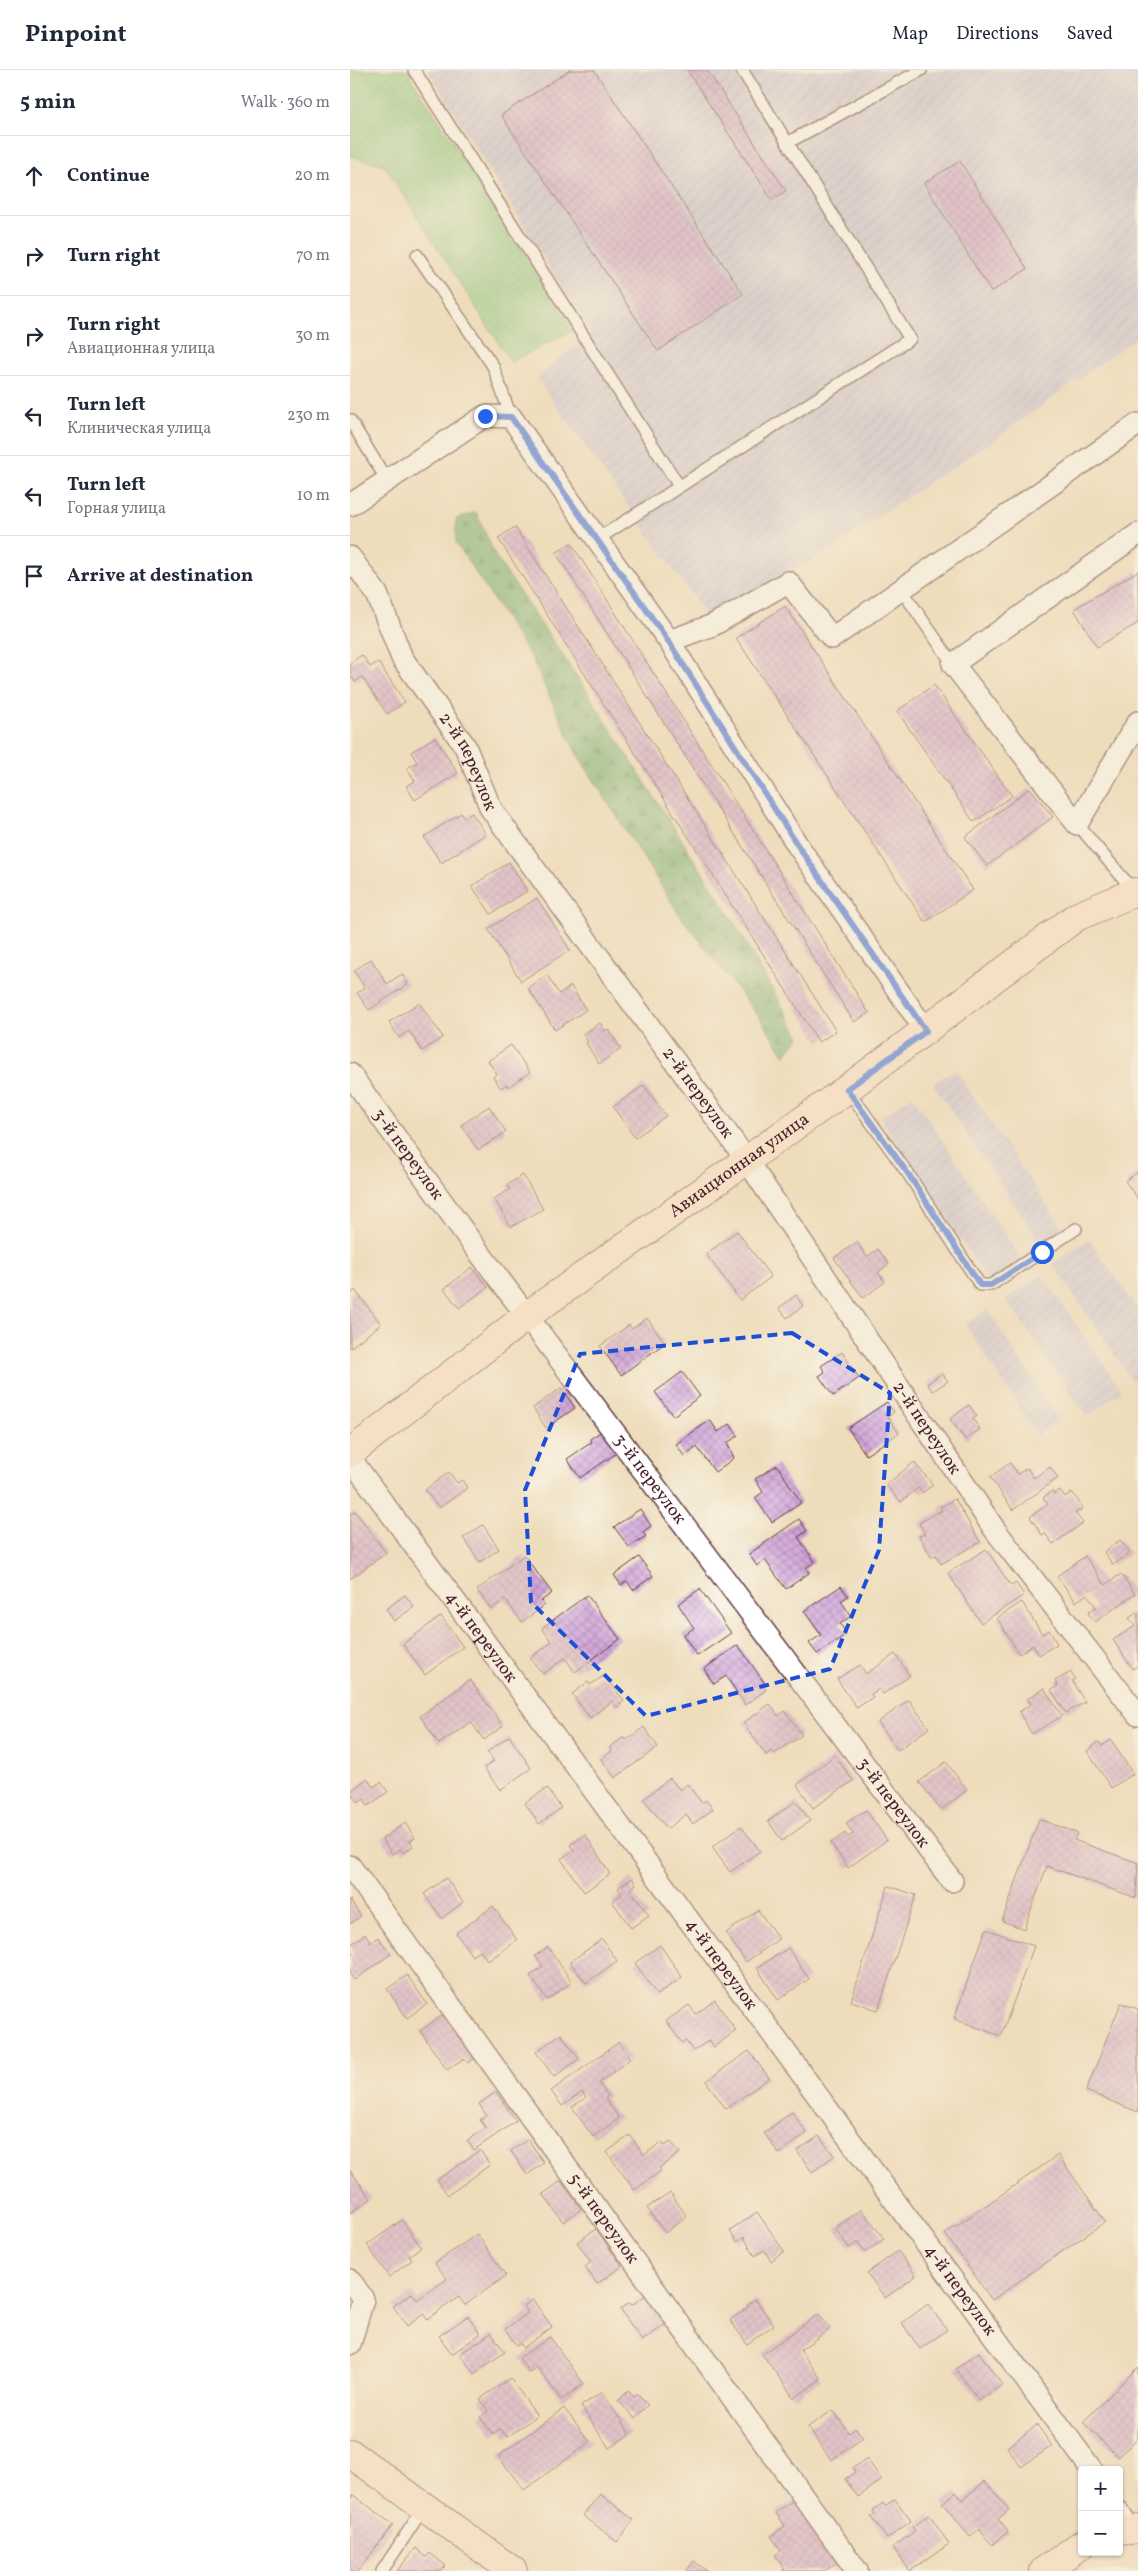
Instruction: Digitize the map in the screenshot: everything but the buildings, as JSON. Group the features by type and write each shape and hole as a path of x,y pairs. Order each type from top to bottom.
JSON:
{"main road":[{"name":"Авиационная улица","path":"350,1453 528,1315 847,1089 1076,917 1137,893"},
{"path":"350,2453 513,2571"},
{"path":"1044,2571 1078,2547"}],"street":[{"path":"350,505 388,482 485,416 511,417 669,642 798,846 926,1031"},
{"path":"669,642 713,626 788,582 832,638 1138,424"},
{"path":"1138,534 953,664 1077,824 1138,722"},
{"name":"2-й переулок","path":"350,557 377,594 402,658 464,746 491,809 746,1159 995,1530 1138,1715"},
{"name":"3-й переулок","path":"350,1074 472,1243 952,1881"},
{"name":"4-й переулок","path":"350,1458 1089,2466"},
{"name":"5-й переулок","path":"350,1866 857,2571"},
{"path":"350,2280 363,2299 350,2344"}],"lane":[{"path":"414,70 679,486"},
{"path":"596,540 910,338 742,70"},
{"path":"787,142 921,70"},
{"path":"417,255 493,366 511,417"},
{"path":"350,420 388,482"},
{"path":"901,590 953,664"},
{"path":"1077,824 1137,893"},
{"path":"847,1089 909,1175 980,1285 991,1285 1076,1229"},
{"path":"382,2571 415,2521"}],"highlighted area":[{"path":"792,1333 890,1393 879,1550 830,1669 646,1716 531,1602 525,1490 580,1354"}],"shaded area":[{"path":"428,70 1138,70 1138,336 994,440 713,625 537,379 590,333"},
{"path":"955,1069 1064,1230 1042,1245 933,1084"},
{"path":"913,1096 1022,1260 989,1282 880,1117"},
{"path":"1089,1239 1138,1310 1138,1377 1132,1381 1053,1264"},
{"path":"1042,1275 1122,1391 1087,1416 1006,1300"},
{"path":"988,1310 1059,1421 1037,1435 965,1324"}],"green space":[{"path":"350,70 406,70 574,330 511,362 384,165 350,156"},
{"path":"476,512 496,557 584,687 726,909 800,1037 785,1056 759,1017 681,917 575,751 532,659 456,543 456,519"}],"route":[{"path":"485,416 511,417 669,642 798,846 926,1031 847,1089 909,1175 980,1285 991,1285 1042,1252"}]}
